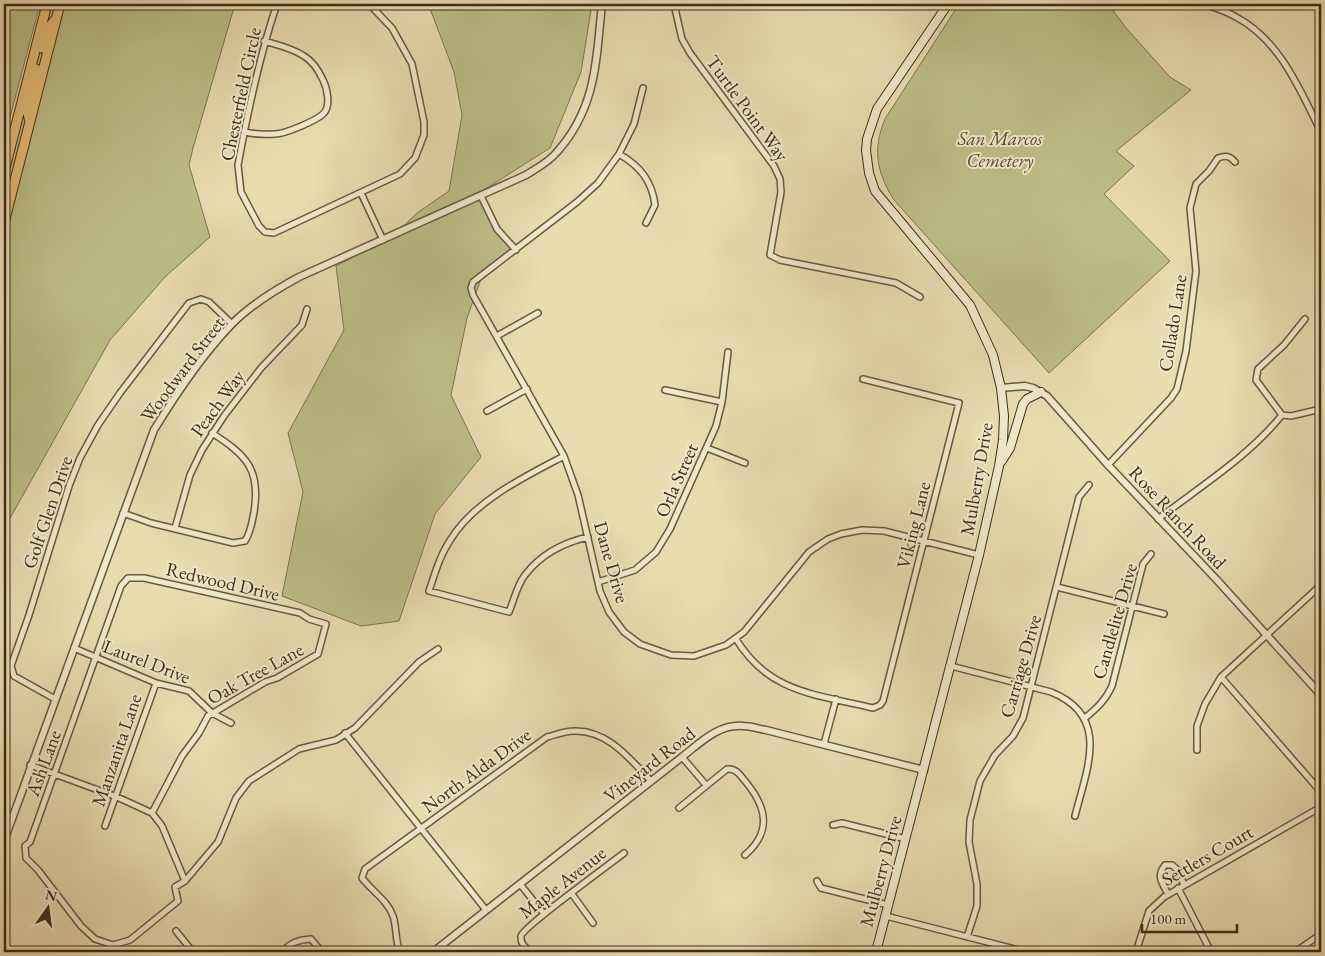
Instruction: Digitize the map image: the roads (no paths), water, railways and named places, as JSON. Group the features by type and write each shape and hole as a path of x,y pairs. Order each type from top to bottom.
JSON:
{"main road":[{"path":"4,172 47,4"},
{"path":"4,224 60,4"},
{"name":"Mulberry Drive","path":"876,952 980,555 999,466 1003,432 1001,388 993,356 970,306 875,191 869,173 867,140 877,109 948,4"},
{"path":"33,60 40,54 47,30 57,17"},
{"path":"30,122 27,108 36,71 33,60"},
{"path":"999,466 1010,448 1023,404 1027,399 1041,392"}],"street":[{"name":"Chesterfield Circle","path":"277,4 264,41 250,95 238,165 241,192 259,226 265,232 274,233 400,174 415,158 424,135 424,122 412,64 392,28 369,4"},
{"name":"Woodward Street","path":"4,841 30,765 154,430 171,403 232,324 268,294 299,276 526,175 547,162 557,153 577,127 585,111 593,84 602,4"},
{"name":"Turtle Point Way","path":"674,4 682,39 690,53 774,166 780,179 781,192 770,255 780,260 896,283 920,297"},
{"path":"1204,4 1237,17 1264,37 1289,69 1321,132"},
{"path":"244,132 261,135 293,130 324,113 328,104 327,87 322,76 311,62 304,56 287,48 264,41"},
{"path":"481,196 497,229 516,250 598,183 619,154 634,124 644,88"},
{"path":"619,154 632,161 645,175 650,184 656,205 646,223"},
{"name":"Collado Lane","path":"1108,464 1171,398 1176,389 1186,351 1196,271 1190,208 1196,184 1209,171 1218,158 1225,155 1235,162"},
{"path":"361,193 383,240"},
{"name":"Dane Drive","path":"516,250 473,282 471,288 473,295 564,456 578,495 598,582 609,612 624,632 640,644 671,655 694,656 726,645 744,632 810,552 828,539 862,530 884,531 980,555"},
{"name":"Golf Glen Drive","path":"55,699 14,676 11,666 69,486 80,458 109,409 189,303 201,299 208,302 232,324"},
{"name":"Peach Way","path":"175,528 190,475 202,450 224,416 261,368 302,325 307,309"},
{"path":"496,336 538,313"},
{"path":"1305,319 1284,344 1258,369 1256,380 1282,415 1291,416 1321,409"},
{"name":"Orla Street","path":"598,582 635,570 656,552 670,529 716,426 722,402 728,352"},
{"name":"Viking Lane","path":"736,638 753,663 774,680 793,688 872,708 883,701 959,403 863,379"},
{"name":"Rose Ranch Road","path":"1001,388 1025,386 1048,396 1158,519 1216,579 1321,694"},
{"path":"487,411 527,389"},
{"path":"665,390 722,402"},
{"path":"1158,519 1198,488 1226,470 1274,425 1282,415"},
{"path":"123,513 151,523 233,543 245,541 250,534 256,496 254,475 248,462 231,446 212,434"},
{"path":"707,448 745,463"},
{"path":"564,456 519,480 464,520 451,538 438,563 429,592 509,612 524,576 541,557 555,547 588,537"},
{"name":"Carriage Drive","path":"967,937 977,906 977,884 970,835 970,820 980,781 995,755 1014,736 1024,718 1079,497 1089,485"},
{"name":"Candlelite Drive","path":"1085,718 1106,699 1112,686 1144,564 1152,554"},
{"name":"Redwood Drive","path":"128,578 144,578 300,613 309,619"},
{"name":"Ash Lane","path":"128,578 121,586 30,842 25,846 26,858 38,870 81,926 95,939 113,945 130,940 178,901 175,887 185,881"},
{"path":"1196,750 1197,726 1205,704 1221,677 1321,586"},
{"path":"1057,587 1164,614"},
{"name":"Oak Tree Lane","path":"152,813 182,756 212,713 318,654 326,624 309,619"},
{"name":"Laurel Drive","path":"74,648 156,683 189,691 212,713 231,723"},
{"path":"30,765 117,797 152,813 162,826 185,881 218,842 236,798 249,781 299,749 336,740 355,728 419,662 438,649"},
{"path":"951,666 1064,697 1075,705 1085,718 1090,733 1090,760 1075,816"},
{"path":"1221,677 1321,792"},
{"name":"Manzanita Lane","path":"105,826 117,797 156,683"},
{"path":"824,744 836,699"},
{"name":"Vineyard Road","path":"433,952 713,733 726,728 742,726 766,730 924,770"},
{"name":"North Alda Drive","path":"400,952 393,917 388,906 362,878 365,868 547,736 573,731 586,732 606,738 614,743 651,781"},
{"path":"345,733 486,910"},
{"path":"682,757 706,785"},
{"path":"679,808 727,769 736,771 757,795 764,814 762,834 754,847 745,855"},
{"name":"Settlers Court","path":"1136,952 1149,911 1168,894 1321,807"},
{"path":"833,825 842,823 906,838"},
{"name":"Maple Avenue","path":"530,952 522,943 523,931 624,853"},
{"path":"1168,894 1160,877 1160,871 1165,865 1172,865 1178,870 1184,885"},
{"path":"817,881 821,888 888,906"},
{"path":"520,884 544,914"},
{"path":"1178,888 1211,952"},
{"path":"572,894 593,923"},
{"path":"886,916 1026,952"},
{"path":"176,931 193,952"},
{"path":"1298,950 1321,934"},
{"path":"283,952 287,946 298,940 311,939 322,952"},
{"path":"785,952 798,950 805,952"}],"park label":[{"name":"San Marcos Cemetery","path":"1000,149"}]}
